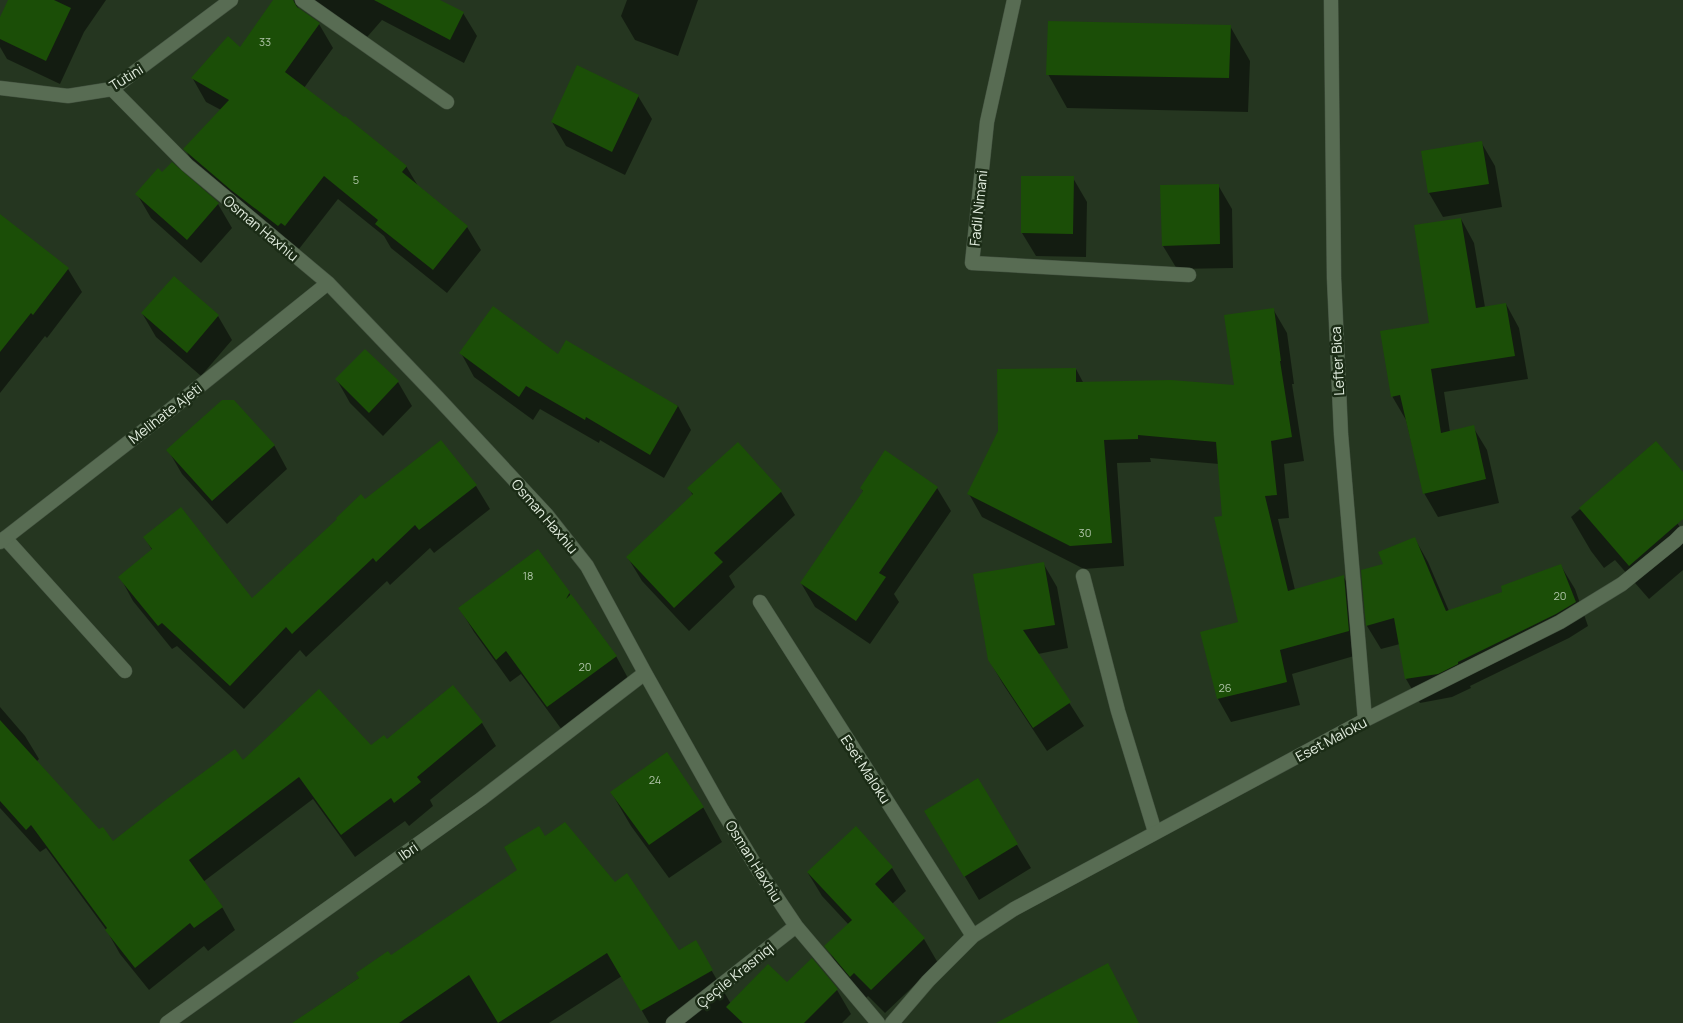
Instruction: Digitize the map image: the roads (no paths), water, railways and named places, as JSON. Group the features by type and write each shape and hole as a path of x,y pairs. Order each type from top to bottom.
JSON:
{"street":[{"name":"Tutini","path":"0,88 68,96 112,89 231,0"},
{"path":"302,0 447,102"},
{"name":"Fadil Nimani","path":"1014,0 987,122 972,263 1188,275"},
{"name":"Lefter Bica","path":"1331,0 1334,278 1341,434 1365,720"},
{"name":"Osman Haxhiu","path":"112,89 187,165 328,283 546,514 587,566 722,810 759,871 796,926 878,1023"},
{"name":"Melihate Ajeti","path":"2,540 170,410 328,283"},
{"name":"Eset Maloku","path":"892,1023 928,981 973,936 1014,909 1365,720 1560,622 1622,584 1683,533"},
{"path":"2,540 125,671"},
{"path":"1083,576 1118,711 1155,832"},
{"name":"Eset Maloku","path":"760,602 973,936"},
{"name":"Ibri","path":"167,1023 481,799 645,673"},
{"name":"Çeçile Krasniqi","path":"674,1023 796,926"}]}
